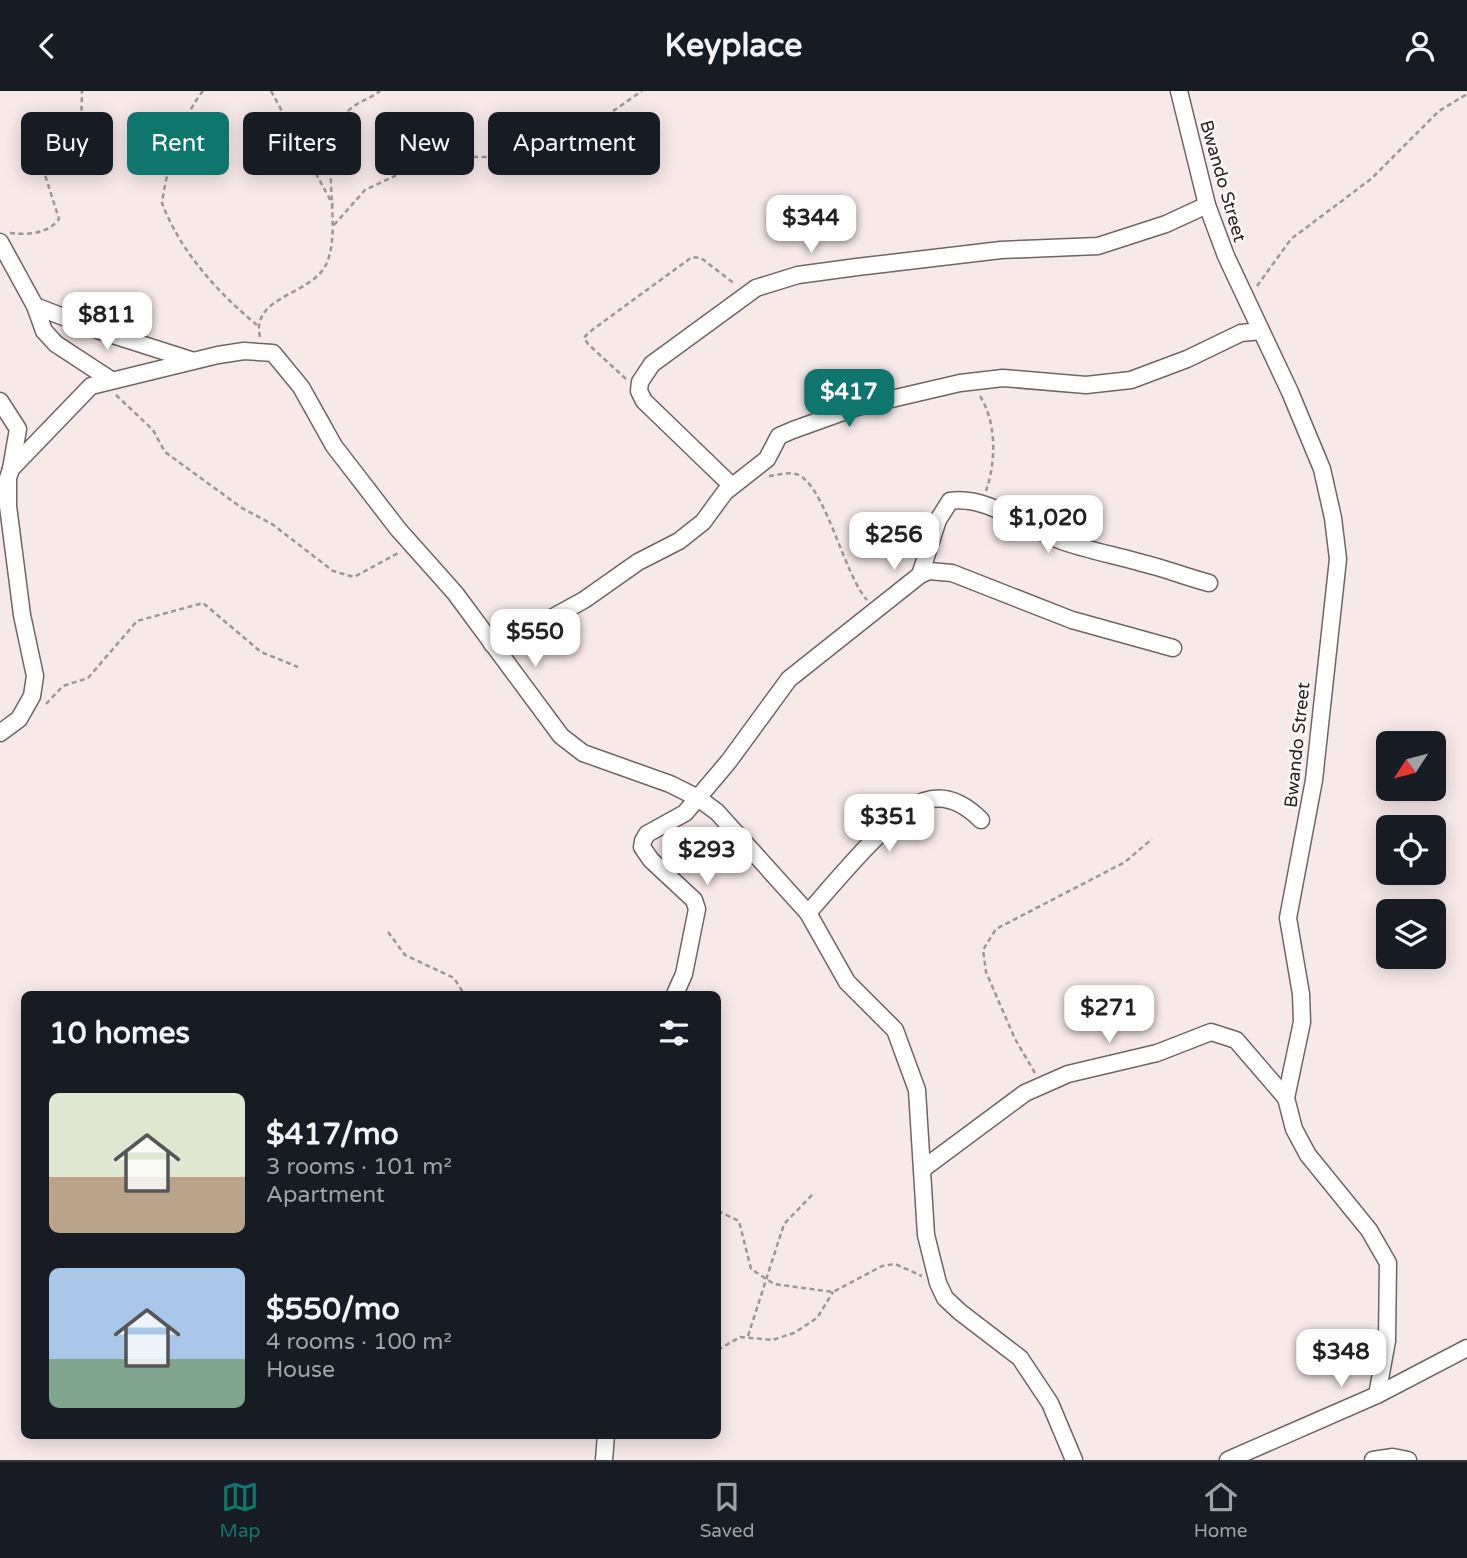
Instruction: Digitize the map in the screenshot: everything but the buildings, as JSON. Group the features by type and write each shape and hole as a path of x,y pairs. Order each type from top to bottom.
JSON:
{"street":[{"name":"Bwando Street","path":"1179,91 1207,205 1322,469 1338,559 1314,780 1288,918 1301,994 1302,1021 1286,1098 1294,1129 1308,1155 1374,1236 1388,1263 1387,1342 1377,1395"},
{"path":"737,482 663,421 639,391 643,375 652,364 756,288 799,275 857,267 1001,250 1098,246 1166,224 1207,205"},
{"path":"2,250 35,306 38,320 50,339 108,381"},
{"path":"35,306 100,331 193,360"},
{"path":"492,644 554,617 638,562 680,541 703,522 737,482 767,459 779,436 793,430 897,396 970,382 1003,378 1086,385 1131,380 1187,359 1241,333 1261,331"},
{"path":"11,469 91,386 193,360 244,351 272,353 301,387 334,446 412,545 455,593 561,736 583,753 698,798 717,812 808,913 847,982 895,1030 917,1090 924,1168 926,1235 938,1283 945,1298 960,1312 1020,1358 1050,1403 1074,1460"},
{"path":"0,401 18,429 8,506 22,615 35,676 32,696 19,719 0,733"},
{"path":"920,575 946,506 959,500 981,504 1058,539 1209,583"},
{"path":"676,991 687,964 697,909 694,900 651,860 642,847 647,834 675,821 698,798 789,679 920,575 929,571 951,573 1072,620 1173,648"},
{"path":"808,913 886,830 923,801 943,799 967,805 981,820"},
{"path":"924,1168 998,1112 1042,1085 1068,1074 1157,1053 1211,1032 1236,1040 1286,1098"},
{"path":"1228,1460 1377,1395 1467,1348"},
{"path":"604,1460 606,1439"},
{"path":"1373,1460 1393,1457 1408,1460"}],"path":[{"path":"0,229 26,235 40,232 57,222 59,213 46,175 71,153 81,136 82,91"},
{"path":"202,91 193,104 183,129 162,203 183,246 237,309 257,325 267,353"},
{"path":"271,91 333,206"},
{"path":"257,325 262,313 272,304 314,281 326,268 333,246 331,173 336,128 347,111 380,91"},
{"path":"334,225 365,190 446,157 531,157 555,151 642,91"},
{"path":"1247,302 1291,239 1371,179 1440,111 1467,94"},
{"path":"639,391 588,344 584,338 588,333 692,257 702,258 721,270 746,294"},
{"path":"108,381 122,403 153,430 164,452 242,508 272,524 333,571 354,577 412,545"},
{"path":"970,382 988,411 994,456 981,504"},
{"path":"737,482 787,473 807,480 817,492 849,572 877,611"},
{"path":"42,707 63,686 88,678 138,621 203,603 261,652 298,667"},
{"path":"1042,1085 1015,1039 986,972 983,950 996,929 1125,862 1152,839"},
{"path":"388,932 405,955 454,978 462,991"},
{"path":"748,1336 764,1279 774,1260 784,1224 813,1194"},
{"path":"721,1212 739,1221 748,1261 756,1274 789,1288 833,1292"},
{"path":"721,1348 740,1337 772,1340 794,1333 817,1318 833,1292 882,1266 895,1263 938,1283"}]}
